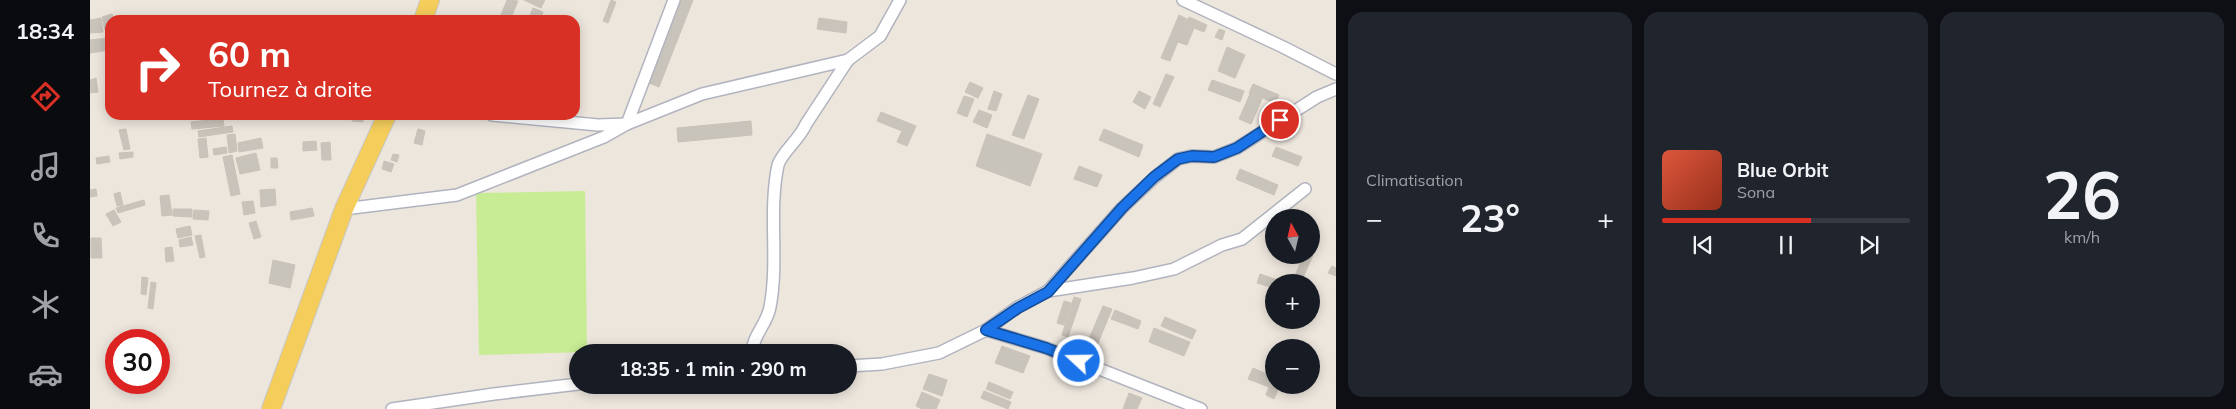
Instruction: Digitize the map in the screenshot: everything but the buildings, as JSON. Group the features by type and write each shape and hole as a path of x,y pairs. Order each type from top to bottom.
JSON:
{"main road":[{"path":"425,15 430,0"},
{"path":"275,409 344,209 385,120"}],"street":[{"path":"628,124 674,0"},
{"path":"753,344 758,332 767,320 770,308 774,258 772,223 779,163 802,134 831,83 848,60 880,36 900,0"},
{"path":"1183,0 1284,47 1336,74"},
{"path":"344,209 457,195 604,137 628,124 702,94 848,60"},
{"path":"1048,292 1122,208 1154,177 1178,159 1192,156 1214,157 1237,148 1317,97 1336,89"},
{"path":"545,120 598,125 628,124"},
{"path":"857,365 882,364 939,353 986,330 1018,308 1048,292 1125,280 1174,269 1222,245 1242,239 1305,189"},
{"path":"986,330 1046,348 1201,409"},
{"path":"392,409 569,385"}],"green space":[{"path":"585,191 587,344 569,344 569,352 479,355 476,193"}],"route":[{"path":"1079,361 1046,348 986,330 1018,308 1048,292 1122,208 1154,177 1178,159 1192,156 1214,157 1237,148 1280,120"}]}
